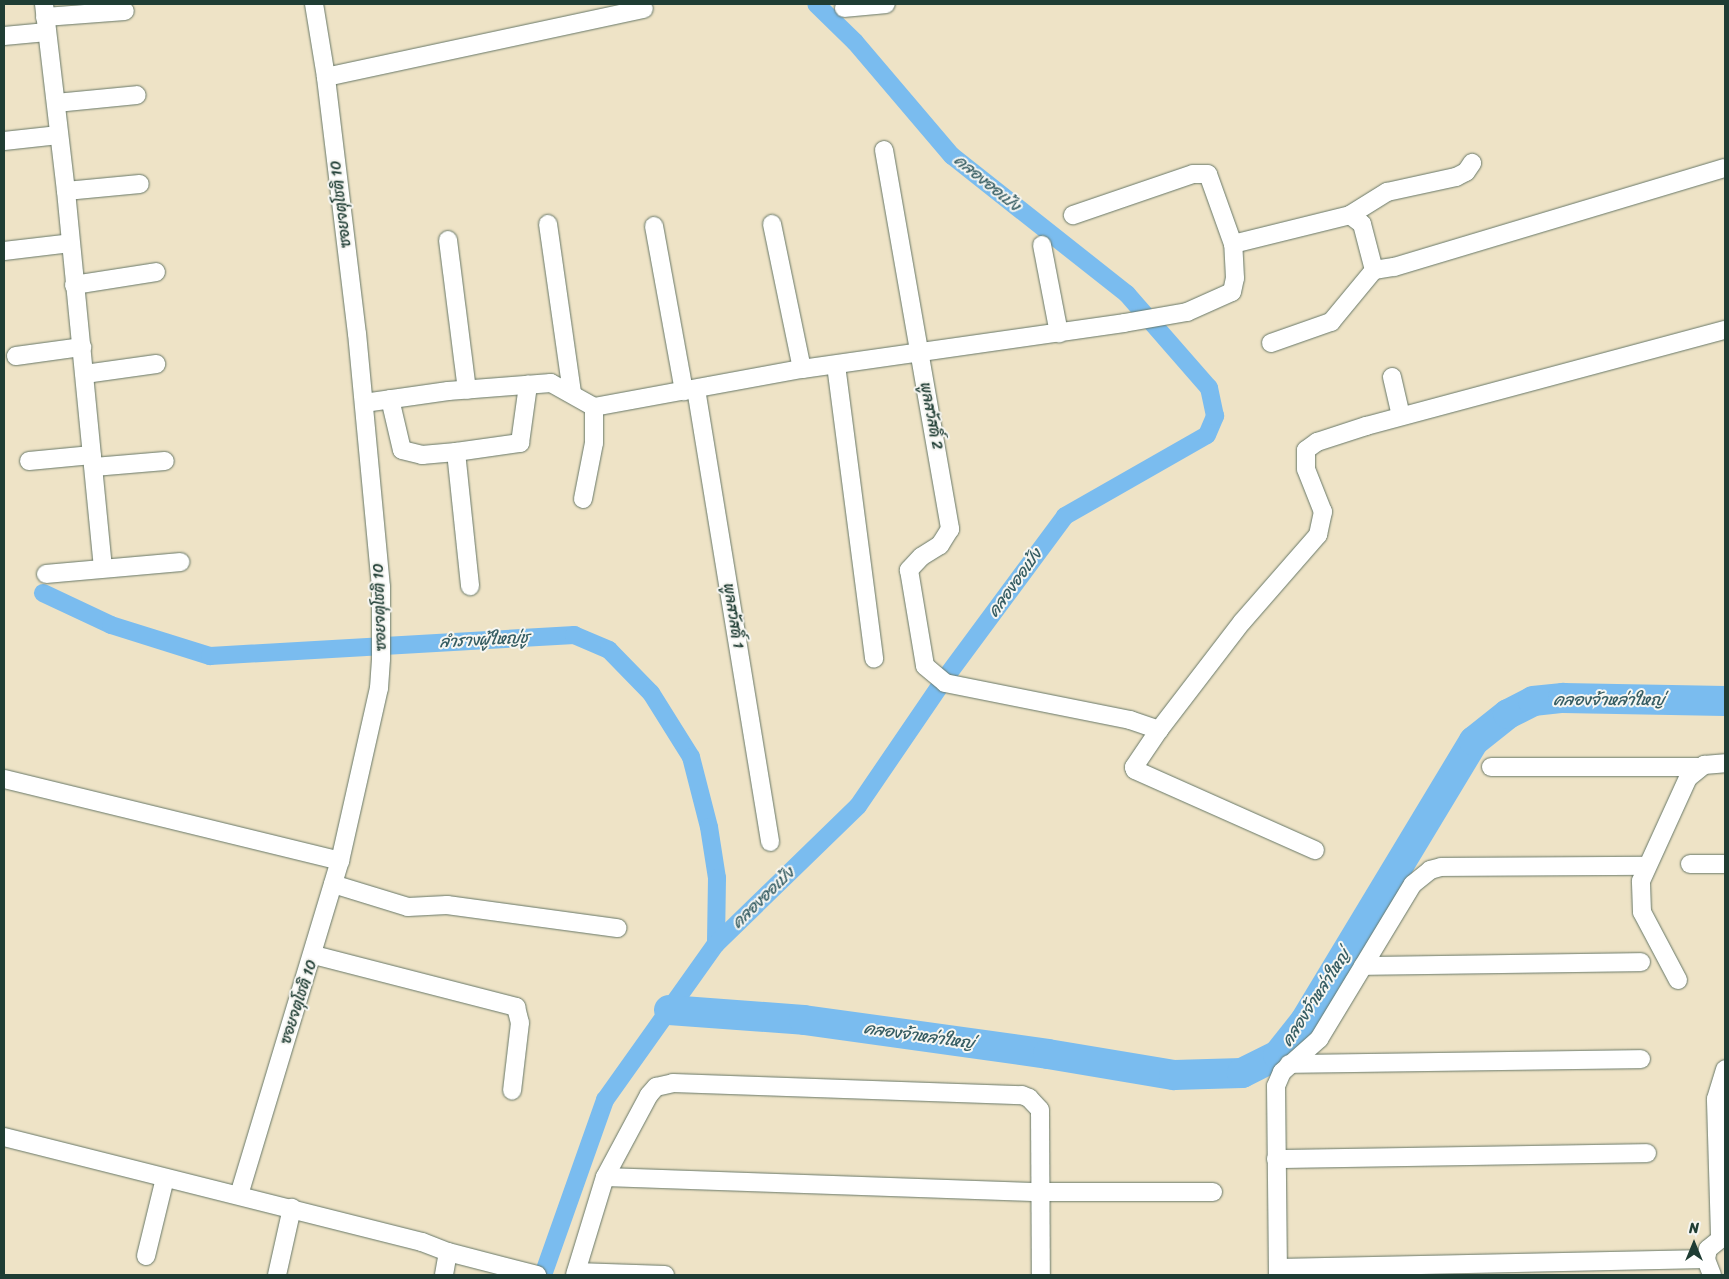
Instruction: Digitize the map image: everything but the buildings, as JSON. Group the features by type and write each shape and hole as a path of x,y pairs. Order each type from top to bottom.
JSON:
{"street":[{"name":"ซอยจตุโชติ 10","path":"239,1195 314,955 340,861 378,688 381,643 381,587 364,403 326,77 314,4"},
{"path":"844,8 886,4"},
{"path":"326,77 644,9"},
{"path":"4,36 45,18 125,11"},
{"path":"45,18 66,191 103,567"},
{"path":"56,103 137,95"},
{"path":"4,141 59,134"},
{"name":"พูลสวัสดิ์ 2","path":"884,150 950,529 940,545 921,557 909,570 925,666 945,683 1130,720 1159,730"},
{"path":"1233,244 1350,215 1387,192 1456,177 1466,172 1472,163"},
{"path":"1271,343 1331,322 1374,270 1394,267 1725,168"},
{"path":"364,403 551,382 594,407 802,369 1059,333 1187,312 1232,292 1236,278 1233,244 1210,178 1204,174 1193,174 1073,215"},
{"path":"66,191 140,184"},
{"path":"1350,215 1362,224 1374,270"},
{"path":"548,224 572,393"},
{"path":"772,224 802,369"},
{"name":"พูลสวัสดิ์ 1","path":"654,226 690,390 770,842"},
{"path":"448,240 467,390"},
{"path":"4,251 71,243"},
{"path":"1042,245 1059,333"},
{"path":"74,285 156,272"},
{"path":"1316,850 1135,770 1134,767 1159,730 1242,622 1318,535 1323,512 1306,469 1306,450 1317,442 1401,416 1725,330"},
{"path":"16,356 82,348"},
{"path":"85,374 156,364"},
{"path":"836,365 874,659"},
{"path":"1392,377 1401,416"},
{"path":"390,399 402,450 422,455 456,452 520,443 528,384"},
{"path":"583,499 594,443 594,407"},
{"path":"456,452 470,586"},
{"path":"29,461 165,461"},
{"path":"46,574 103,567 180,562"},
{"path":"1491,767 1700,767 1725,764"},
{"path":"1678,980 1642,912 1640,881 1659,846 1682,788 1700,767"},
{"path":"4,779 340,861"},
{"path":"1690,864 1725,864"},
{"path":"1647,866 1441,867 1430,870 1412,884 1319,1039 1290,1064 1276,1086 1278,1272 1709,1267 1712,1244 1723,1236 1722,1179 1716,1099 1725,1072"},
{"path":"333,884 408,907 447,905 617,928"},
{"path":"314,955 516,1007 520,1023 512,1091"},
{"path":"1363,966 1640,962"},
{"path":"1290,1064 1640,1059"},
{"path":"666,1275 576,1274 605,1177 649,1095 664,1083 1022,1095 1040,1110 1041,1275"},
{"path":"4,1137 292,1208 537,1275"},
{"path":"1276,1159 1646,1153"},
{"path":"605,1177 1040,1192 1213,1192"},
{"path":"146,1256 165,1178"},
{"path":"277,1275 292,1208"},
{"path":"444,1275 448,1252"}],"waterway":[{"name":"คลองออเป้ง","path":"543,1275 605,1100 716,944 858,806 946,677 1065,516 1207,435 1215,416 1209,388 1127,294 952,156 855,42 816,4"},
{"name":"ลำรางผู้ใหญ่ชู","path":"43,593 111,625 210,656 574,635 609,650 651,693 691,757 709,827 717,878 716,944"},
{"name":"คลองจ้าหล่าใหญ่","path":"669,1010 804,1020 1048,1054 1174,1075 1242,1073 1278,1055 1305,1021 1474,741 1508,714 1533,701 1563,698 1725,701"}]}
